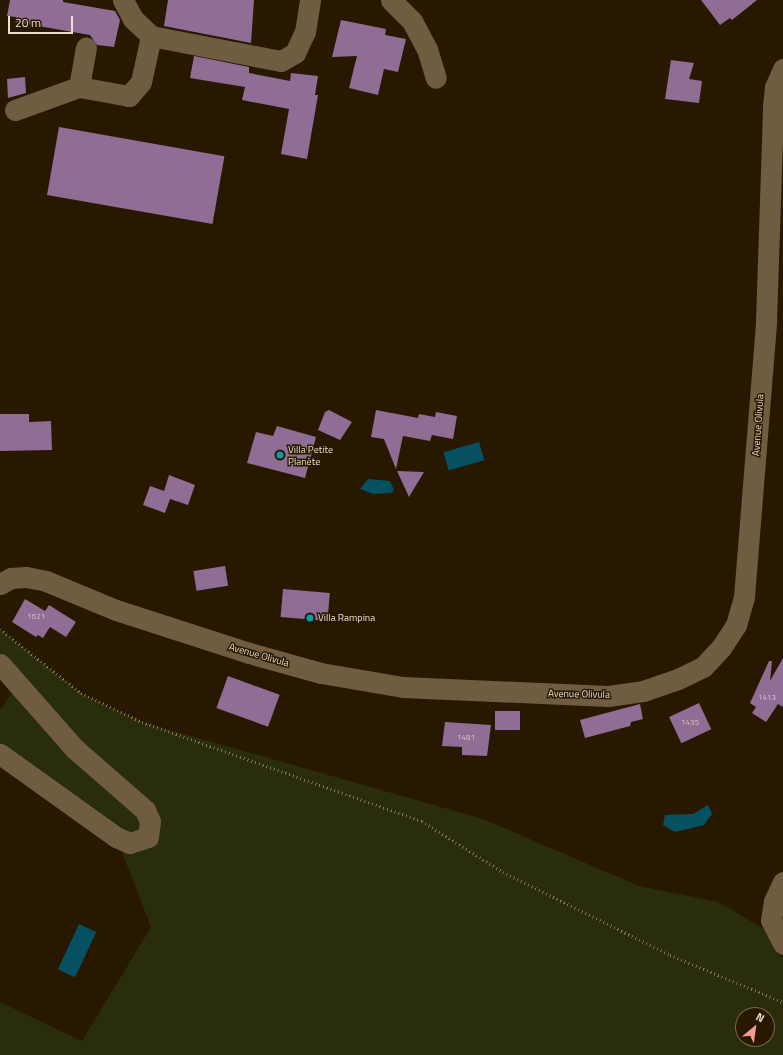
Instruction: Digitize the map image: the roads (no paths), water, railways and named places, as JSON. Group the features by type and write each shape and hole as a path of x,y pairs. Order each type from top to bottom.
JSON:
{"street":[{"path":"123,0 133,19 151,36 281,61 296,53 305,32 310,0"},
{"path":"391,0 412,20 427,49 436,78"},
{"path":"14,110 79,87 129,96 141,82 151,36"},
{"path":"79,87 86,48"},
{"name":"Avenue Olivula","path":"0,584 11,578 26,576 46,581 116,610 249,653 321,673 403,687 608,696 643,691 678,679 703,667 721,648 736,625 744,597 766,322 773,106 775,87 783,69"},
{"path":"0,664 75,750 145,810 150,821 148,837 141,842 130,843 116,837 0,754"},
{"path":"783,882 774,901 771,920 783,944"}],"water":[{"path":"479,442 484,460 449,470 443,452"},
{"path":"368,479 390,481 394,490 391,493 373,494 360,489"},
{"path":"708,805 712,814 704,825 675,832 663,825 665,815 693,814"},
{"path":"79,924 96,932 75,977 58,969"}],"place":[{"name":"Villa Petite Planète","path":"280,455"},
{"name":"Villa Rampina","path":"310,618"}]}
